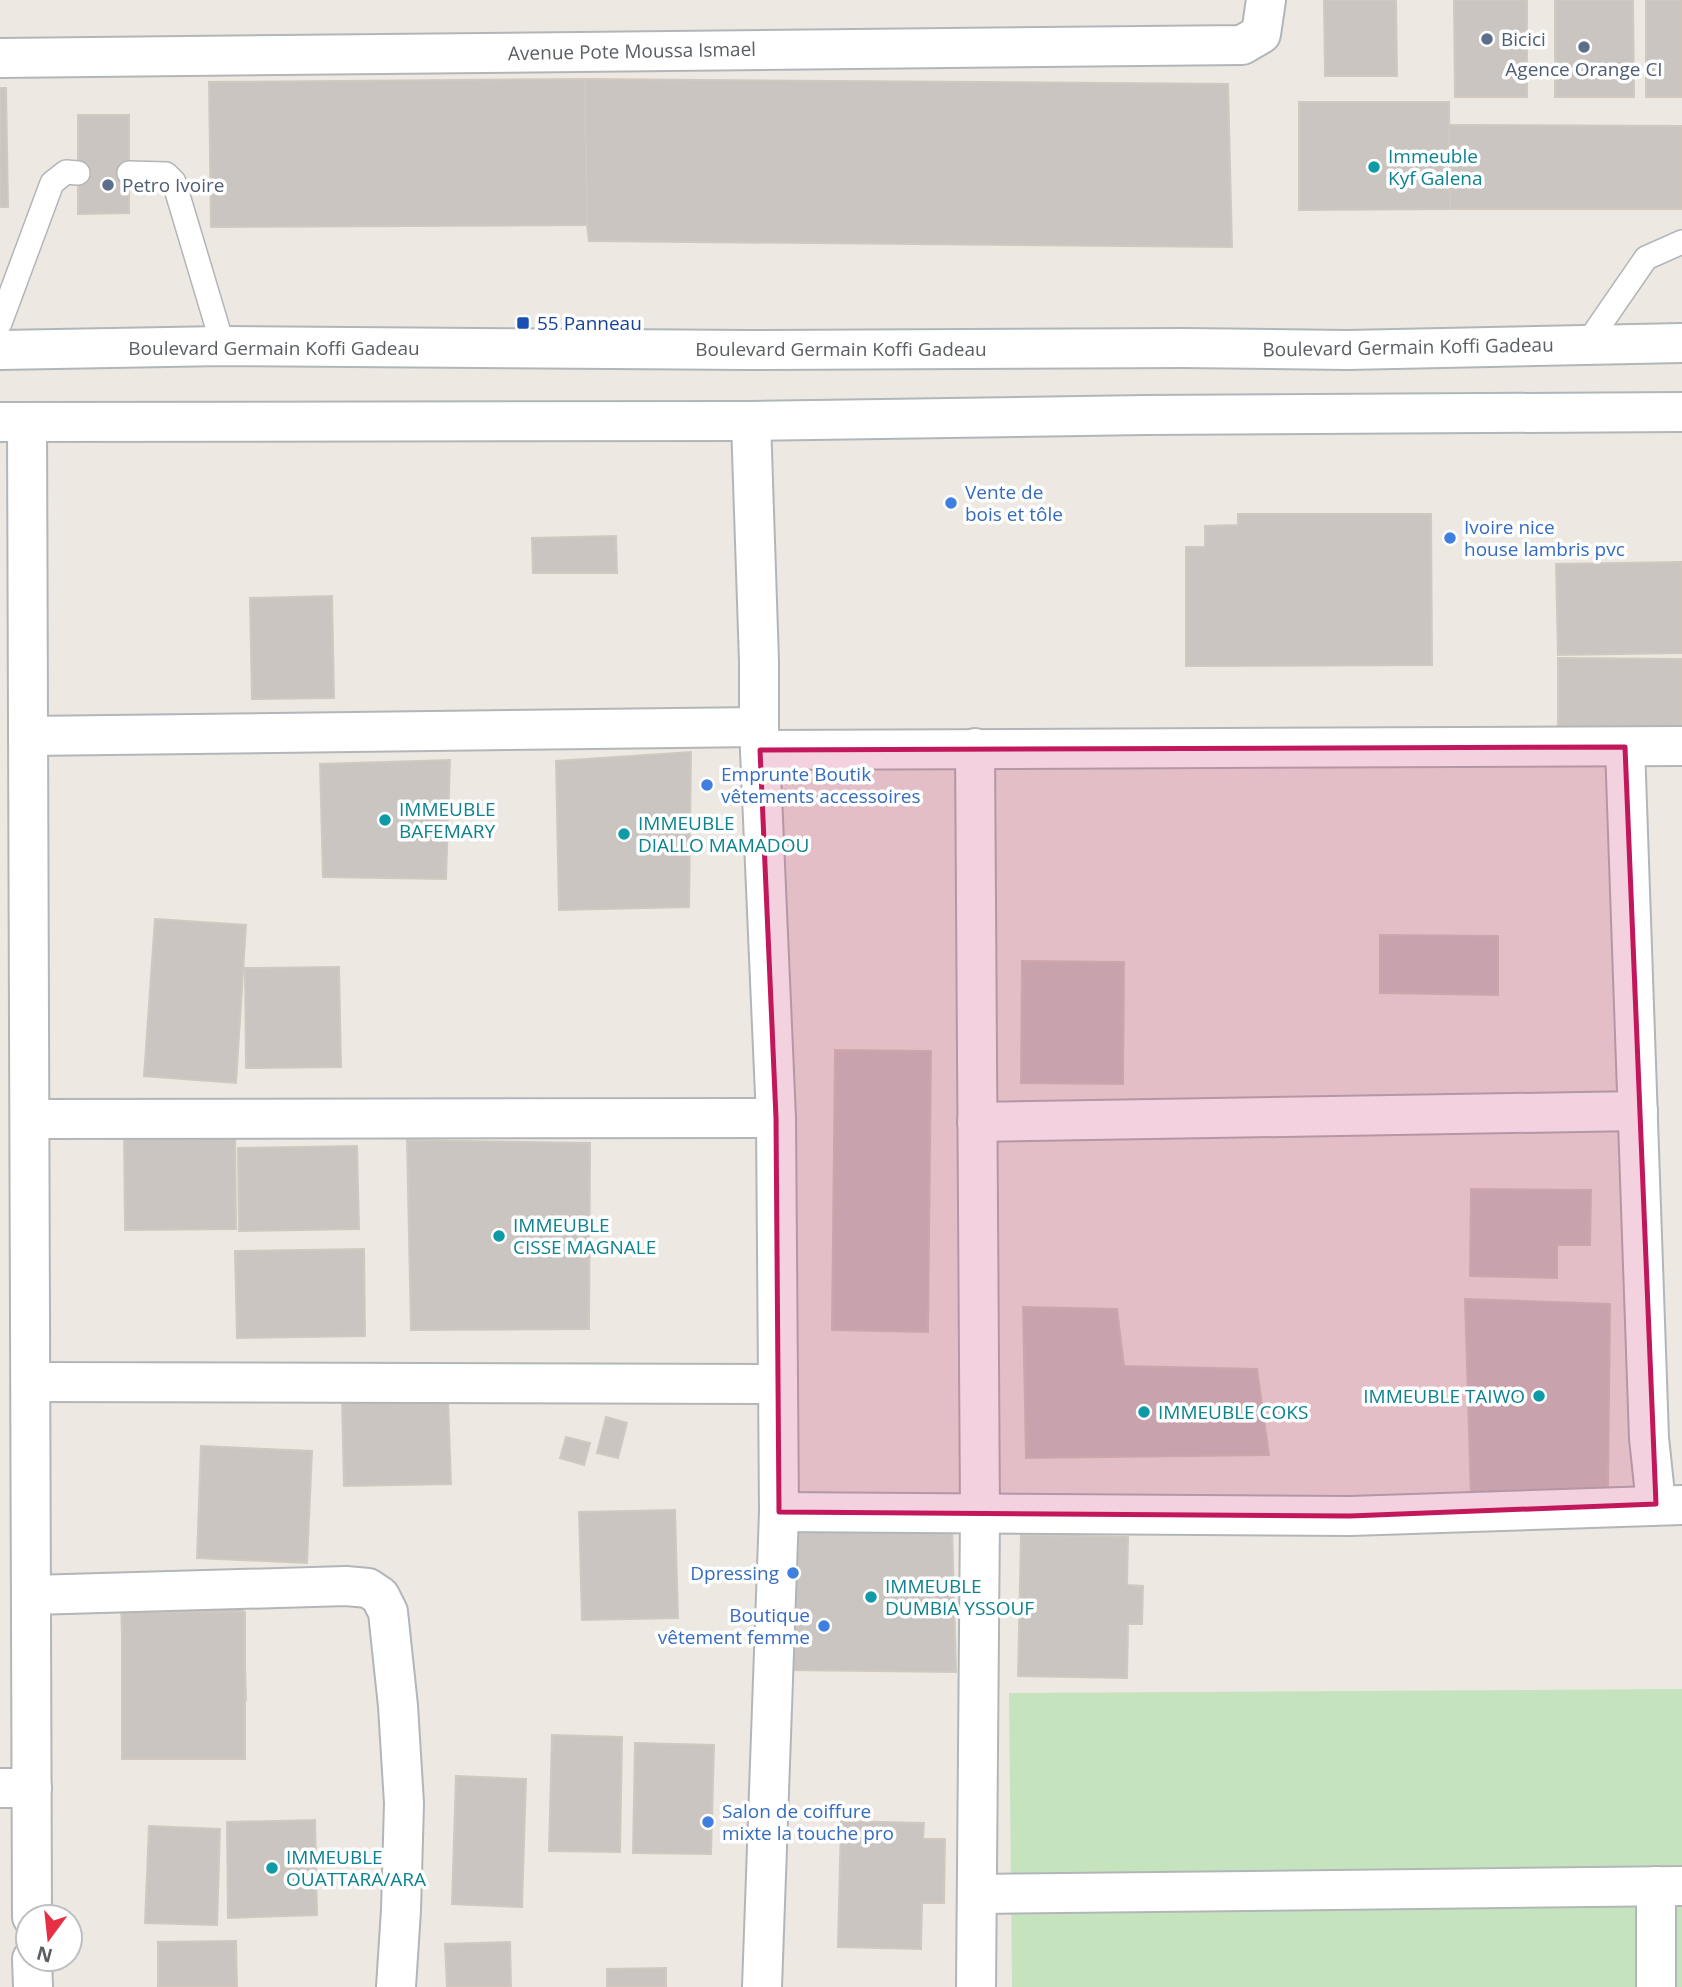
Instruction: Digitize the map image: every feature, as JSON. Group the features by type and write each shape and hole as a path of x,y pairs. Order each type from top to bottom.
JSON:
{"street":[{"name":"Avenue Pote Moussa Ismael","path":"0,58 1242,45 1263,17"},
{"name":"Boulevard Germain Koffi Gadeau","path":"0,350 223,346 749,351 1183,348 1347,350 1682,343"},
{"path":"30,1903 16,1788 32,1595 28,736 13,422 751,421 1159,414 1682,412"},
{"path":"751,421 760,738 776,1118 779,1512 762,1987"},
{"path":"28,736 760,738 975,748 1682,746"},
{"path":"779,1512 1350,1516 1669,1504 1649,1438 1625,747"},
{"path":"975,748 980,1514 976,1987"},
{"path":"977,1122 1638,1111"},
{"path":"30,1119 776,1118"},
{"path":"31,1382 778,1384"},
{"path":"32,1595 346,1586 368,1588 380,1596 388,1612 398,1706 404,1803 396,1987"},
{"path":"977,1894 1669,1886 1656,1987"}],"lane":[{"path":"0,323 52,183 66,172 78,173"},
{"path":"129,173 166,174 174,182 223,346"},
{"path":"1586,345 1646,258 1682,242"}],"highlighted area":[{"path":"1625,747 1656,1504 1350,1516 779,1512 776,1118 760,750"}],"green space":[{"path":"1682,1689 1682,1987 1012,1987 1009,1693"}],"building":[{"path":"1324,0 1396,0 1397,76 1325,76"},
{"path":"1454,0 1527,0 1527,97 1455,97"},
{"path":"1555,0 1633,0 1634,97 1555,97"},
{"path":"1646,0 1682,0 1682,97 1646,97"},
{"path":"585,79 587,225 211,227 209,82"},
{"path":"585,79 1228,84 1232,247 589,241"},
{"path":"0,88 6,88 8,207 0,207"},
{"name":"Immeuble Kyf Galena","path":"1299,102 1449,102 1450,209 1299,210"},
{"path":"78,115 129,115 129,213 78,214"},
{"path":"1449,125 1682,126 1682,209 1450,209"},
{"path":"1238,514 1431,514 1432,665 1186,666 1186,547 1205,547 1205,526 1238,525"},
{"path":"616,536 617,573 533,573 532,538"},
{"path":"1682,562 1682,653 1558,655 1556,564"},
{"path":"332,596 334,698 252,699 250,598"},
{"path":"1558,658 1682,659 1682,737 1558,736"},
{"name":"IMMEUBLE DIALLO MAMADOU","path":"691,752 689,907 559,910 556,761"},
{"name":"IMMEUBLE BAFEMARY","path":"450,760 446,879 323,877 320,764"},
{"path":"155,919 246,925 236,1083 144,1076"},
{"path":"1380,935 1498,936 1498,995 1380,993"},
{"path":"1022,961 1124,962 1123,1084 1021,1083"},
{"path":"339,967 341,1067 246,1068 245,968"},
{"path":"835,1050 931,1051 928,1332 832,1330"},
{"path":"235,1131 236,1229 125,1230 124,1132"},
{"name":"IMMEUBLE CISSE MAGNALE","path":"407,1140 590,1143 589,1329 411,1330"},
{"path":"357,1146 359,1229 239,1231 238,1148"},
{"path":"1471,1189 1591,1190 1590,1245 1557,1245 1557,1278 1470,1276"},
{"path":"364,1249 365,1336 237,1338 235,1251"},
{"name":"IMMEUBLE TAIWO","path":"1465,1299 1610,1304 1608,1487 1471,1498"},
{"name":"IMMEUBLE COKS","path":"1023,1307 1117,1309 1124,1366 1257,1369 1269,1455 1026,1458"},
{"path":"448,1400 451,1484 344,1486 342,1401"},
{"path":"606,1417 627,1423 618,1458 597,1453"},
{"path":"566,1437 590,1443 584,1465 560,1458"},
{"path":"201,1446 312,1451 307,1563 197,1558"},
{"path":"675,1510 678,1618 582,1620 579,1512"},
{"name":"IMMEUBLE DUMBIA YSSOUF","path":"788,1518 952,1525 956,1672 788,1670"},
{"path":"1021,1535 1128,1537 1127,1585 1143,1586 1142,1624 1128,1624 1127,1678 1018,1676"},
{"path":"243,1601 246,1700 124,1702 121,1603"},
{"path":"122,1612 245,1612 245,1759 122,1759"},
{"path":"552,1735 622,1737 620,1852 549,1851"},
{"path":"635,1743 714,1745 711,1854 633,1853"},
{"path":"456,1776 526,1779 522,1907 452,1904"},
{"name":"IMMEUBLE OUATTARA/ARA","path":"315,1820 317,1915 228,1918 227,1822"},
{"path":"841,1821 924,1823 923,1839 945,1839 944,1903 922,1903 921,1949 838,1947"},
{"path":"149,1826 220,1829 217,1925 145,1923"},
{"path":"236,1941 237,1987 158,1987 158,1942"},
{"path":"510,1942 511,1987 447,1987 445,1944"},
{"path":"666,1968 666,1987 607,1987 607,1969"}],"place":[{"name":"Bicici","path":"1487,39"},
{"name":"Agence Orange CI","path":"1584,47"},
{"name":"Immeuble Kyf Galena","path":"1374,167"},
{"name":"Petro Ivoire","path":"108,185"},
{"name":"55 Panneau","path":"523,323"},
{"name":"Vente de bois et tôle","path":"951,503"},
{"name":"Ivoire nice house lambris pvc","path":"1450,538"},
{"name":"Emprunte Boutik vêtements accessoires","path":"707,785"},
{"name":"IMMEUBLE BAFEMARY","path":"385,820"},
{"name":"IMMEUBLE DIALLO MAMADOU","path":"624,834"},
{"name":"IMMEUBLE CISSE MAGNALE","path":"499,1236"},
{"name":"IMMEUBLE TAIWO","path":"1539,1396"},
{"name":"IMMEUBLE COKS","path":"1144,1412"},
{"name":"Dpressing","path":"793,1573"},
{"name":"IMMEUBLE DUMBIA YSSOUF","path":"871,1597"},
{"name":"Boutique vêtement femme","path":"824,1626"},
{"name":"Salon de coiffure mixte la touche pro","path":"708,1822"},
{"name":"IMMEUBLE OUATTARA/ARA","path":"272,1868"}]}
